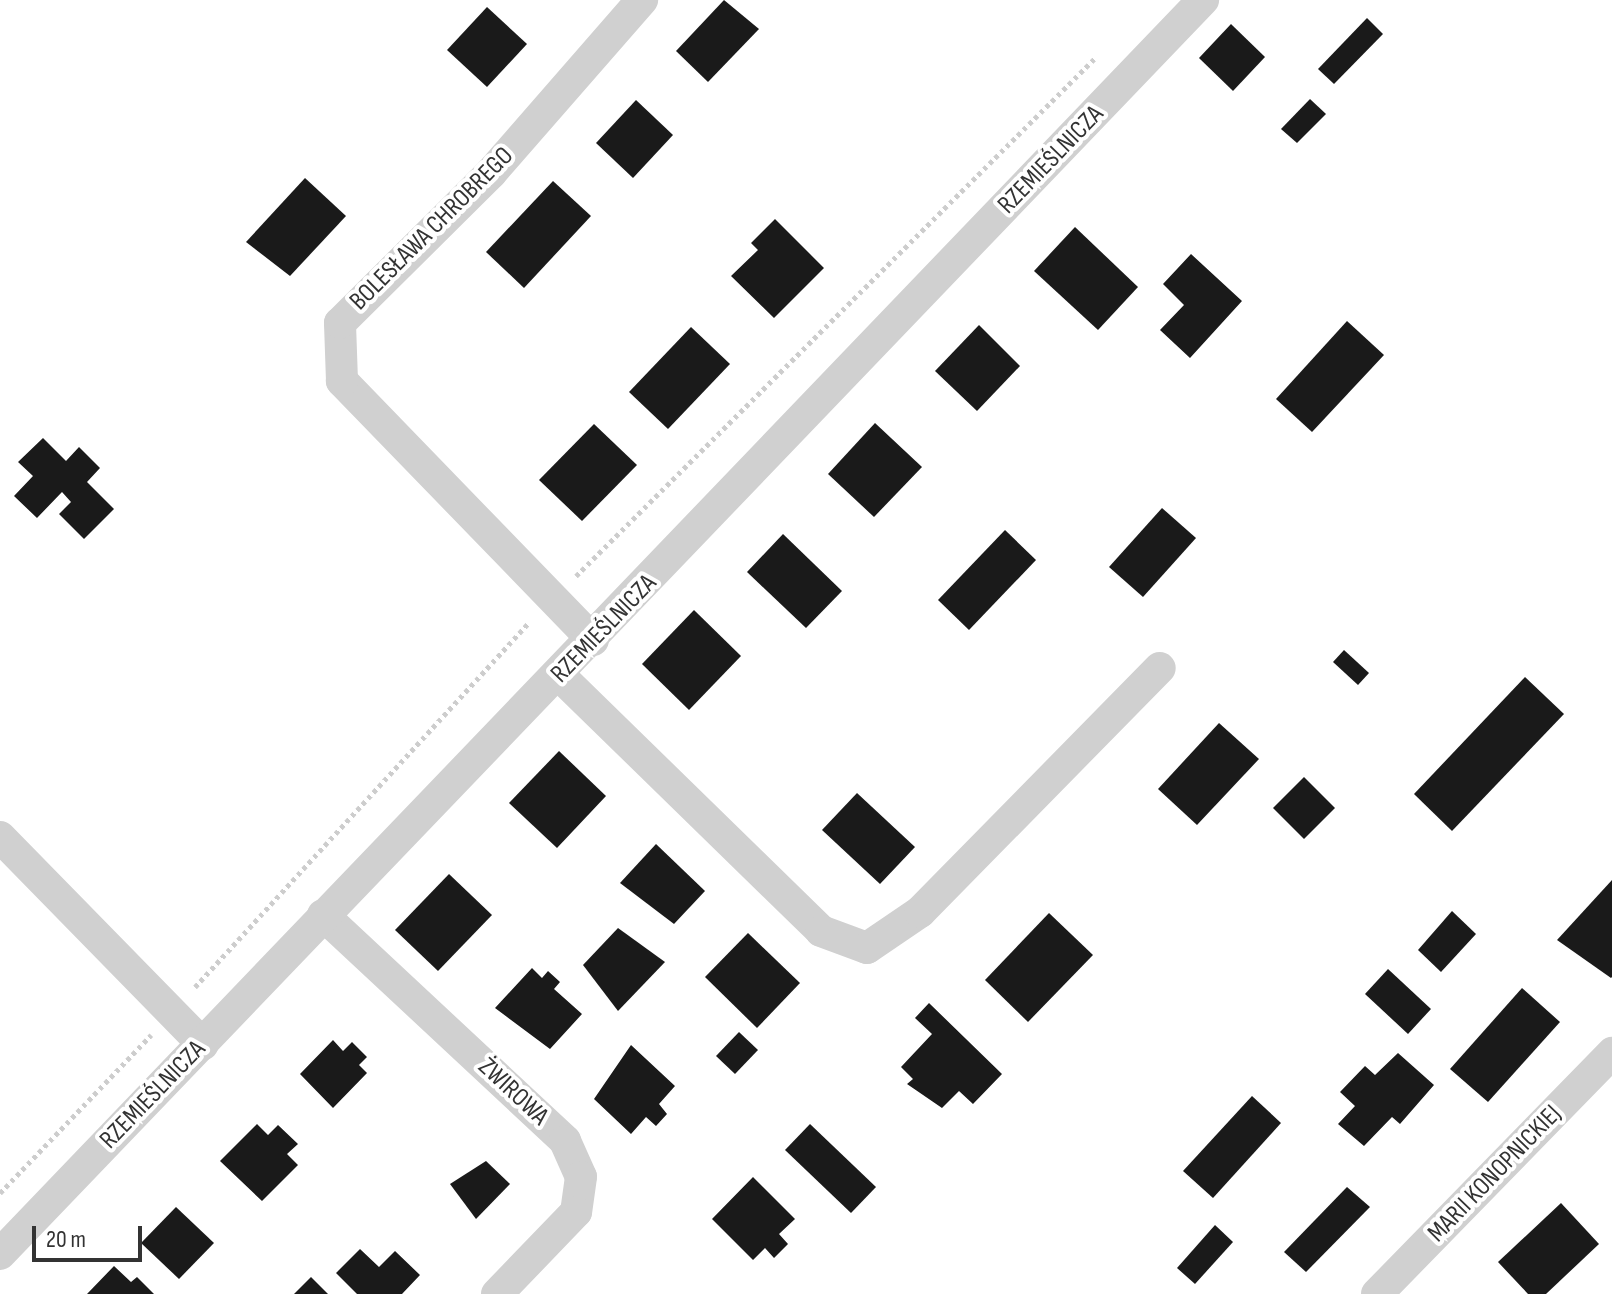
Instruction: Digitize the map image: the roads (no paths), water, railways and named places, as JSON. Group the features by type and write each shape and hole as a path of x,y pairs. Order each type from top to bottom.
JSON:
{"street":[{"name":"BOLESŁAWA CHROBREGO","path":"593,640 342,381 340,323 491,173 642,0"},
{"name":"RZEMIEŚLNICZA","path":"0,1254 323,915 593,640 1203,0"},
{"path":"559,675 821,931 867,948 920,912 1160,668"},
{"path":"0,837 203,1044"},
{"name":"ŻWIROWA","path":"323,915 565,1141 581,1177 576,1212 497,1294"},
{"name":"MARII KONOPNICKIEJ","path":"1377,1294 1612,1053"}]}
